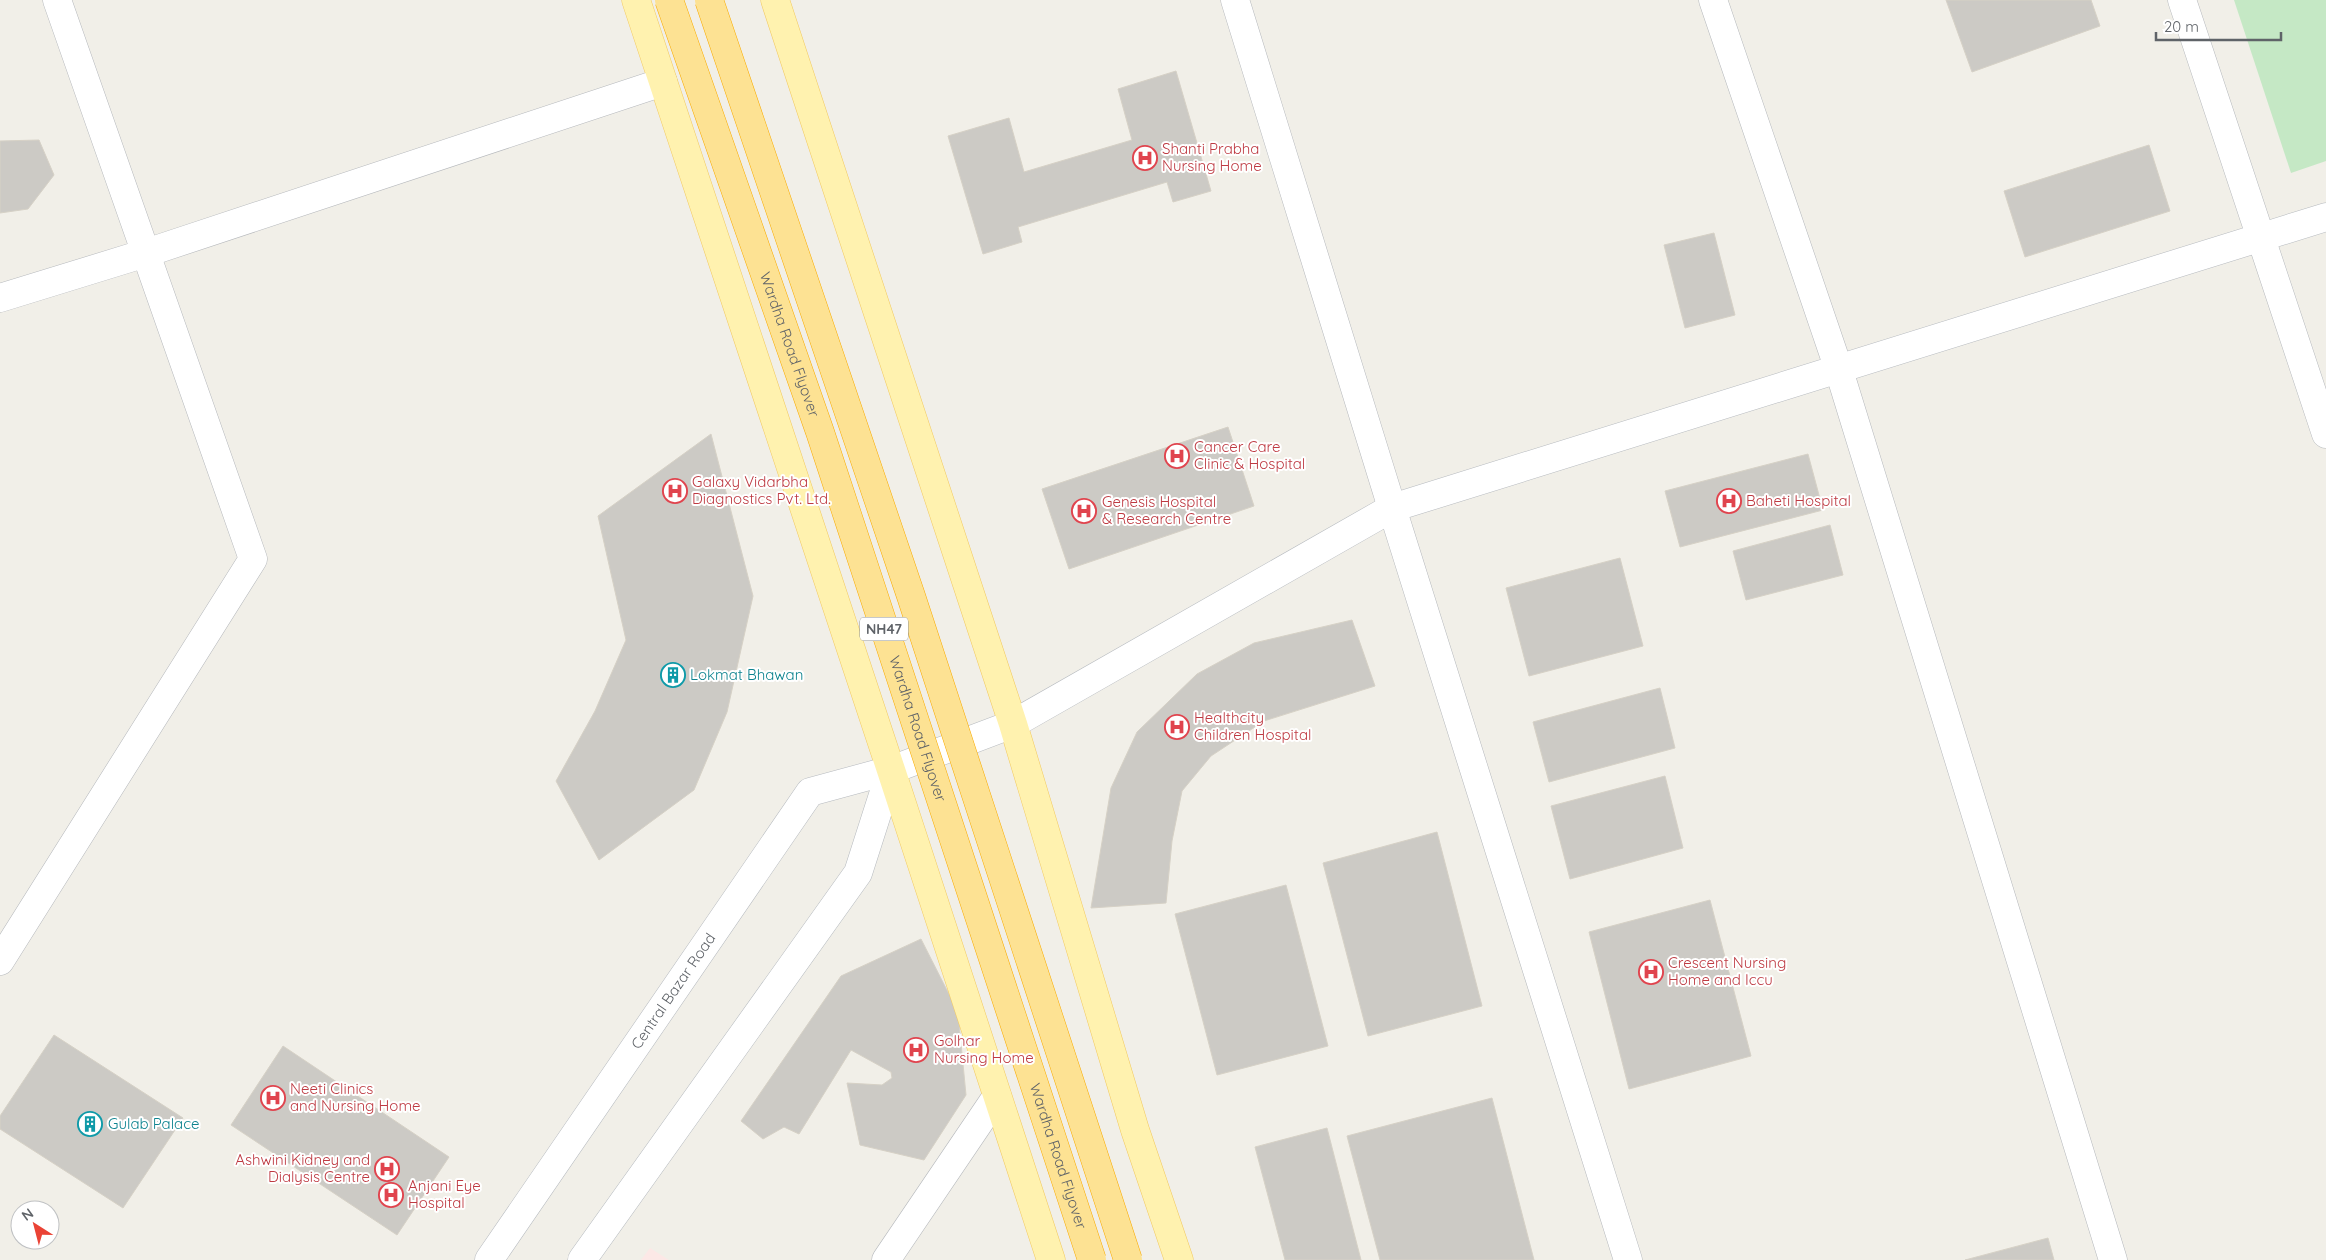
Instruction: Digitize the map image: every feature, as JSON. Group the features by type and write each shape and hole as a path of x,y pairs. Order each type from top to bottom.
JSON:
{"highway":[{"name":"Wardha Road Flyover","path":"669,0 820,432 1092,1260"},
{"name":"NH47","path":"709,0 908,586 1128,1260"}],"main road":[{"path":"636,0 1051,1260"},
{"path":"775,0 1013,724 1135,1130 1179,1260"}],"street":[{"path":"0,961 253,559 57,0"},
{"path":"1235,0 1628,1260"},
{"path":"1713,0 1838,367 2114,1260"},
{"path":"2182,0 2326,434"},
{"path":"0,298 663,82"},
{"name":"Central Bazar Road","path":"489,1260 810,792 891,770 1013,724 1392,508 1838,367 2326,217"},
{"path":"582,1260 858,873 891,770"},
{"path":"886,1260 997,1096"}],"shaded area":[{"path":"650,1248 669,1260 641,1260"}],"green space":[{"path":"2234,0 2326,0 2326,161 2291,173"}],"building":[{"path":"1946,0 2091,0 2100,26 1972,72"},
{"path":"1176,71 1211,191 1173,202 1167,182 1018,227 1022,242 983,254 948,136 1009,118 1024,172 1132,140 1118,89"},
{"path":"39,140 54,175 28,209 0,213 0,141"},
{"path":"2149,145 2170,211 2025,257 2004,191"},
{"path":"1714,233 1735,315 1685,328 1664,245"},
{"path":"1228,427 1254,506 1069,569 1042,489"},
{"name":"Lokmat Bhawan","path":"711,434 753,596 727,712 694,790 599,860 556,781 595,711 626,640 598,516"},
{"path":"1808,454 1823,510 1680,547 1665,491"},
{"path":"1830,525 1843,575 1746,600 1733,551"},
{"path":"1620,558 1643,646 1529,676 1506,588"},
{"path":"1352,620 1375,686 1264,721 1211,756 1182,791 1172,841 1166,903 1091,908 1111,788 1137,732 1197,674 1254,643"},
{"path":"1660,688 1675,748 1549,782 1533,722"},
{"path":"1665,776 1683,848 1570,879 1551,806"},
{"path":"1437,832 1482,1006 1368,1036 1323,863"},
{"path":"1286,885 1328,1046 1217,1075 1175,914"},
{"path":"1710,900 1751,1056 1629,1089 1589,932"},
{"path":"921,939 958,1012 966,1095 924,1160 860,1145 847,1083 882,1085 892,1078 891,1072 851,1050 799,1134 784,1127 763,1139 741,1121 841,976"},
{"name":"Gulab Palace","path":"54,1035 183,1118 123,1208 0,1129 0,1116"},
{"path":"283,1046 449,1157 397,1235 231,1125"},
{"path":"1492,1098 1534,1260 1380,1260 1347,1136"},
{"path":"1327,1128 1361,1260 1285,1260 1255,1147"},
{"path":"2048,1238 2054,1260 1965,1260"}],"place":[{"name":"Shanti Prabha Nursing Home","path":"1145,158"},
{"name":"Cancer Care Clinic & Hospital","path":"1177,456"},
{"name":"Galaxy Vidarbha Diagnostics Pvt. Ltd.","path":"675,491"},
{"name":"Baheti Hospital","path":"1729,501"},
{"name":"Genesis Hospital & Research Centre","path":"1084,511"},
{"name":"Lokmat Bhawan","path":"673,675"},
{"name":"Healthcity Children Hospital","path":"1177,727"},
{"name":"Crescent Nursing Home and Iccu","path":"1651,972"},
{"name":"Golhar Nursing Home","path":"916,1050"},
{"name":"Neeti Clinics and Nursing Home","path":"273,1098"},
{"name":"Gulab Palace","path":"90,1124"},
{"name":"Ashwini Kidney and Dialysis Centre","path":"387,1169"},
{"name":"Anjani Eye Hospital","path":"391,1195"}]}
